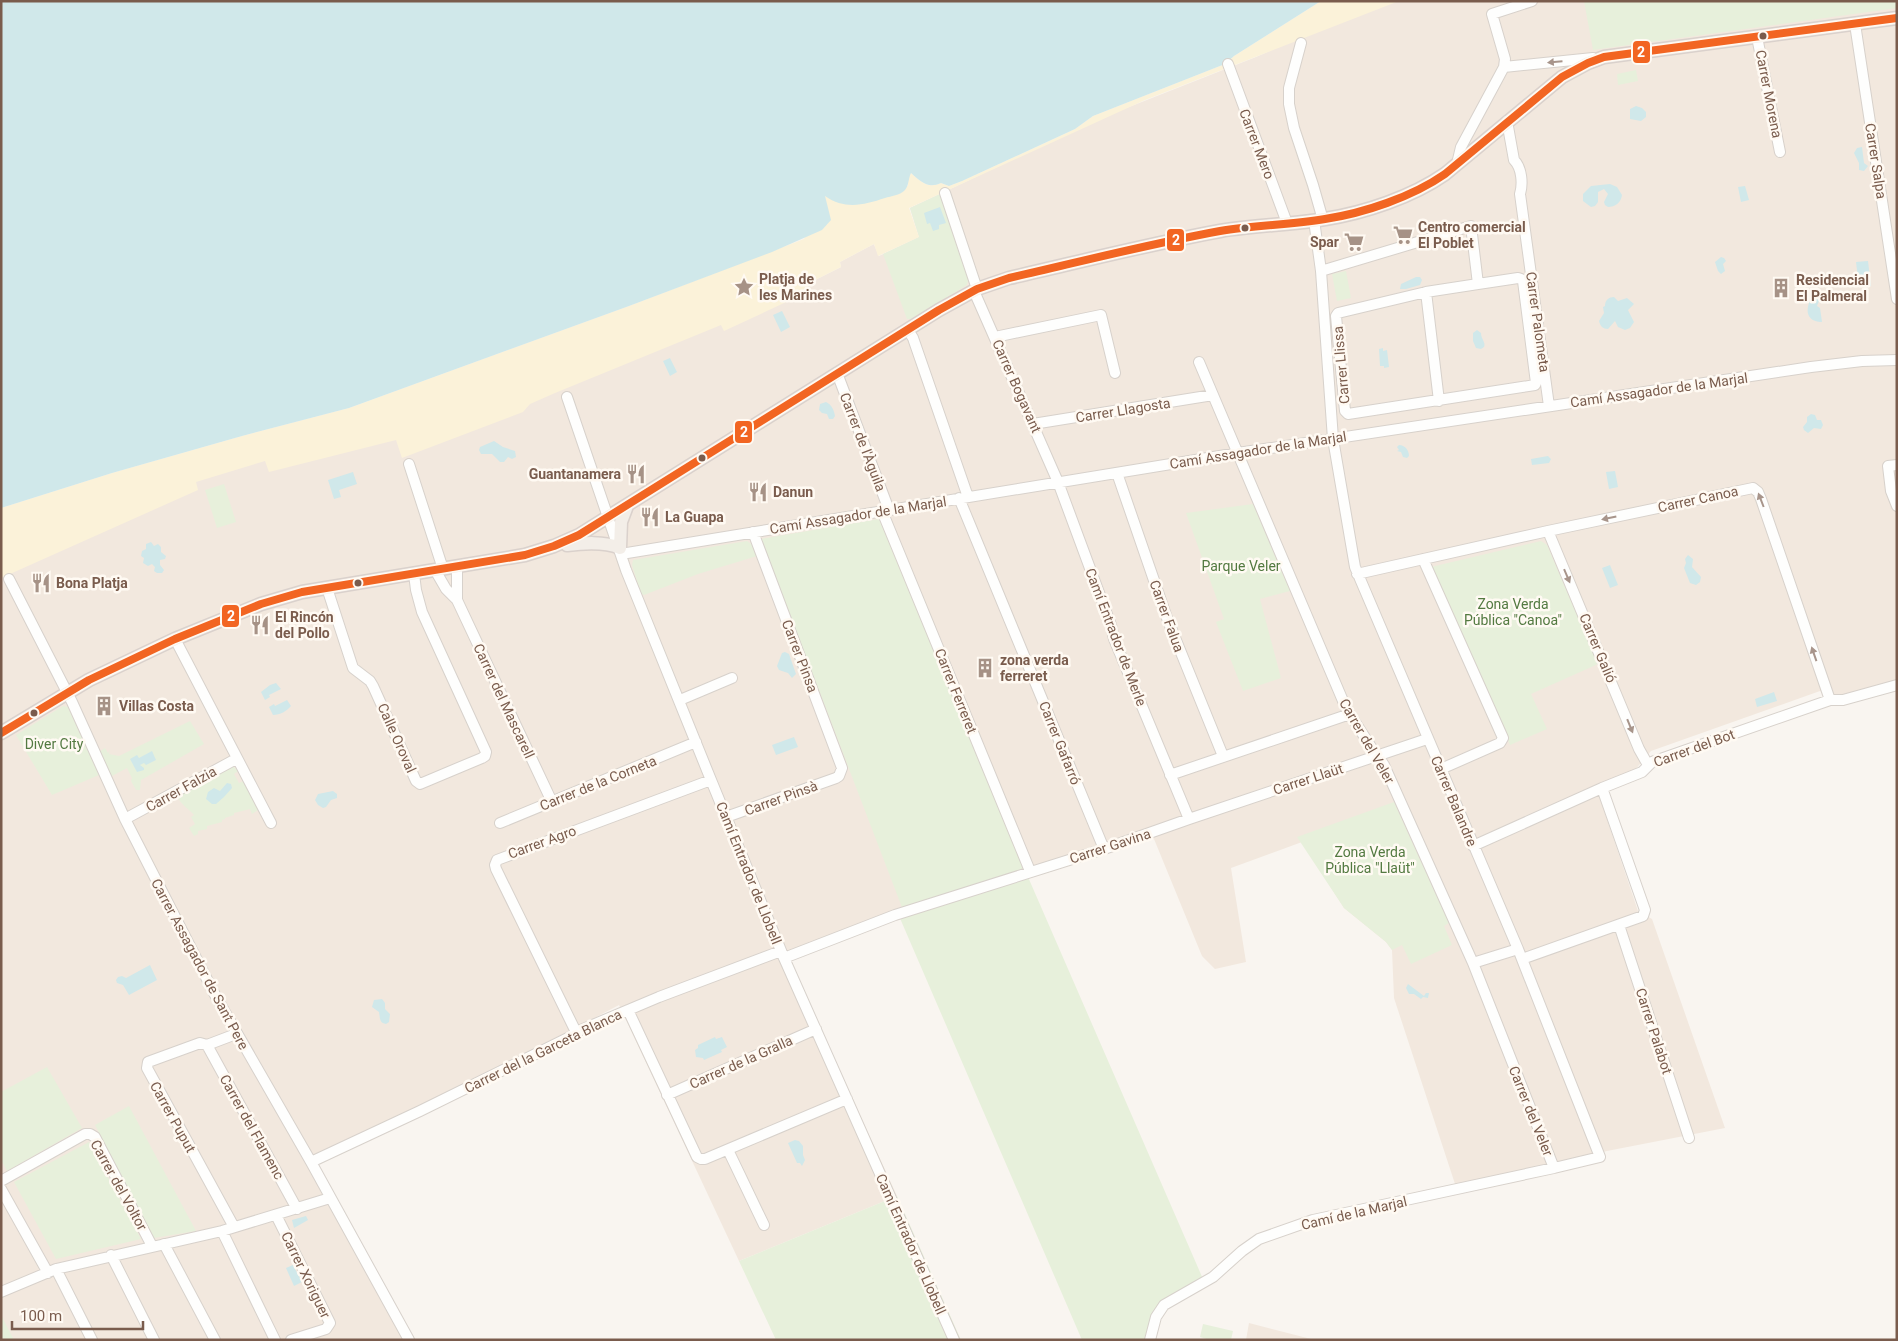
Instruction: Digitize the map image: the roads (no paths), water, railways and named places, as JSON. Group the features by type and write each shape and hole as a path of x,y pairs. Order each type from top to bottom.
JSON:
{"main road":[{"path":"1,733 67,692 175,640 261,604 302,592 525,555 554,546 579,535 837,373 976,290 1009,278 1174,240 1233,229 1319,220 1406,196 1433,182 1457,164 1562,77 1588,62 1604,57 1897,18"},
{"path":"620,551 621,522 628,506"},
{"path":"554,546 582,543 611,545 620,551"}],"street":[{"path":"1457,164 1461,147 1504,66 1505,59 1492,14 1532,1"},
{"name":"Carrer Salpa","path":"1854,24 1897,299"},
{"name":"Carrer Morena","path":"1757,36 1780,152"},
{"name":"Carrer Balandre","path":"1301,43 1289,88 1289,104 1319,220 1333,439 1357,574 1520,954 1600,1157"},
{"path":"1504,66 1604,57"},
{"name":"Carrer Mero","path":"1228,64 1287,223"},
{"name":"Carrer Palometa","path":"1507,121 1514,160 1518,164 1522,186 1520,194 1549,406"},
{"name":"Carrer Bogavant","path":"945,193 976,290 1058,482"},
{"path":"1321,271 1470,226 1478,284"},
{"name":"Carrer Llissa","path":"1518,278 1521,278 1523,281 1536,383 1534,386 1348,414 1345,411 1336,316 1338,313 1426,292 1478,284 1518,278"},
{"path":"1426,292 1439,401"},
{"path":"995,337 1101,315 1115,373"},
{"name":"Carrer Gafarró","path":"908,330 913,338 963,497 1104,849"},
{"name":"Camí Assagador de la Marjal","path":"620,551 753,532 1238,453 1549,406 1811,367 1862,361 1897,360"},
{"path":"1199,362 1238,453"},
{"name":"Carrer de l'Àguila","path":"837,373 885,511"},
{"name":"Carrer Llagosta","path":"1033,424 1213,395"},
{"name":"Camí Entrador de Llobell","path":"567,397 620,551 782,954 954,1340"},
{"name":"Carrer del Veler","path":"1238,453 1350,714 1384,765 1472,963 1554,1168"},
{"name":"Carrer del Mascarell","path":"409,464 446,589 457,600 552,802"},
{"path":"1897,465 1888,466 1891,491 1897,506"},
{"name":"Carrer Falua","path":"1117,473 1167,618 1223,756"},
{"name":"Camí Entrador de Merle","path":"1058,482 1111,625 1114,639 1188,819"},
{"name":"Carrer Canoa","path":"1357,574 1548,531 1750,488 1755,489 1761,499 1830,700"},
{"name":"Carrer Ferreret","path":"885,511 1030,871"},
{"name":"Carrer Galió","path":"1548,531 1639,749 1648,765"},
{"name":"Carrer Pinsa","path":"753,532 842,768 842,772 836,778"},
{"path":"1423,559 1503,738 1500,743 1440,769"},
{"name":"Carrer del Mascarell","path":"457,567 457,600"},
{"name":"Calle Oroval","path":"327,588 353,668 370,681 373,686 416,781 420,784 482,758 486,752 422,612 414,574"},
{"name":"Carrer Assagador de Sant Pere","path":"10,579 67,692 125,819 236,1034 311,1162 408,1340"},
{"path":"175,640 271,823"},
{"path":"680,700 732,678"},
{"name":"Carrer del Bot","path":"1473,846 1642,772 1652,762 1830,700 1843,700 1897,685"},
{"path":"1170,775 1350,714"},
{"name":"Carrer Llaüt","path":"1188,819 1428,739"},
{"name":"Carrer de la Corneta","path":"500,823 696,742"},
{"name":"Carrer Falzia","path":"125,819 236,759"},
{"name":"Carrer Pinsà","path":"726,817 836,778"},
{"name":"Carrer Agro","path":"576,1032 496,869 497,860 711,780"},
{"path":"1472,963 1520,954 1643,916 1645,910 1602,788"},
{"name":"Carrer Gavina","path":"782,954 895,915 1104,849 1188,819"},
{"name":"Carrer Palabot","path":"1619,924 1689,1138"},
{"name":"Carrer del la Garceta Blanca","path":"311,1162 420,1111 570,1037 576,1032 628,1010 782,954"},
{"path":"628,1010 667,1095 697,1156 701,1159 728,1150 846,1099"},
{"name":"Carrer de la Gralla","path":"667,1095 816,1028"},
{"name":"Carrer Puput","path":"234,1227 147,1068 148,1062 200,1043 207,1045 236,1034"},
{"name":"Carrer del Flamenc","path":"207,1045 297,1209"},
{"name":"Carrer del Voltor","path":"1,1181 85,1134 90,1134 95,1138 152,1246"},
{"path":"728,1150 764,1225"},
{"name":"Camí de la Marjal","path":"1150,1340 1156,1317 1164,1306 1219,1273 1242,1251 1259,1239 1313,1220 1600,1157"},
{"path":"1,1189 92,1340"},
{"name":"Carrer Xoriguer","path":"1,1292 52,1271 110,1255 222,1231 330,1198"},
{"name":"Carrer Xoriguer","path":"276,1215 330,1323 326,1329 291,1340"},
{"path":"222,1231 275,1340"},
{"path":"164,1244 215,1340"},
{"path":"110,1255 154,1340"}],"water":[{"path":"1,1 1321,1 1234,56 1225,64 1093,116 1075,129 949,186 941,183 928,185 921,182 911,173 907,187 902,192 870,203 847,205 825,196 831,220 822,230 772,252 349,408 112,473 1,508"},
{"path":"1636,106 1646,112 1646,117 1641,121 1630,119 1630,109"},
{"path":"1862,147 1864,163 1868,166 1864,171 1859,170 1859,163 1854,153 1857,148"},
{"path":"1610,184 1617,187 1622,195 1619,202 1615,205 1608,207 1605,205 1604,202 1608,194 1604,189 1598,192 1598,202 1595,206 1591,207 1583,201 1583,194 1591,186"},
{"path":"1745,186 1749,200 1741,202 1738,187"},
{"path":"940,207 946,223 939,225 939,229 933,231 930,223 927,224 924,213"},
{"path":"1721,257 1726,261 1723,264 1725,271 1721,274 1715,262"},
{"path":"1868,261 1871,286 1859,287 1856,262"},
{"path":"1420,277 1422,280 1420,285 1400,289 1401,284"},
{"path":"1818,288 1819,301 1817,306 1820,308 1822,322 1812,320 1808,314 1808,306 1812,297 1811,292"},
{"path":"1614,297 1618,301 1627,298 1634,304 1628,310 1634,322 1630,328 1625,330 1618,327 1615,321 1608,329 1603,328 1600,324 1599,321 1604,313 1603,307 1608,299"},
{"path":"782,311 790,327 781,332 773,315"},
{"path":"1477,330 1481,333 1484,344 1484,347 1481,349 1476,348 1473,341 1473,333"},
{"path":"1383,348 1383,351 1387,350 1389,367 1384,368 1384,366 1380,366 1379,349"},
{"path":"670,358 677,372 670,376 663,361"},
{"path":"826,402 833,410 835,416 833,419 829,419 827,414 819,410 820,404"},
{"path":"1811,414 1815,415 1817,420 1821,420 1823,425 1821,429 1814,428 1808,433 1803,427 1807,422 1807,417"},
{"path":"494,441 503,447 515,451 516,457 512,459 508,457 504,462 500,462 492,454 481,454 480,447"},
{"path":"1399,445 1407,450 1409,456 1407,458 1397,451 1399,450 1397,447"},
{"path":"1548,456 1551,459 1549,463 1532,465 1531,459"},
{"path":"1615,471 1618,487 1609,489 1606,472"},
{"path":"353,472 357,484 339,490 341,497 334,499 328,480"},
{"path":"151,542 154,546 158,544 161,547 161,552 166,556 165,559 160,560 160,565 164,570 162,573 154,571 155,567 152,564 148,566 143,563 142,551 146,549 146,544"},
{"path":"1688,555 1693,559 1692,567 1701,577 1700,582 1696,585 1690,583 1684,568 1685,559"},
{"path":"1610,565 1618,585 1610,588 1602,568"},
{"path":"782,653 789,654 796,674 792,678 788,673 779,670 777,666"},
{"path":"276,683 281,689 269,695 270,697 265,700 261,692"},
{"path":"1774,692 1777,701 1757,707 1755,699"},
{"path":"287,700 291,706 281,713 273,715 269,707"},
{"path":"794,737 798,747 776,755 772,745"},
{"path":"152,751 156,760 146,765 144,763 140,765 144,770 137,772 130,759 137,755 139,758"},
{"path":"227,783 231,784 232,788 216,804 212,804 206,799 208,792 214,788 220,791"},
{"path":"333,791 337,794 337,798 331,800 326,807 323,808 318,805 315,800 318,794"},
{"path":"150,965 157,980 129,995 123,985 117,983 118,977 126,978"},
{"path":"1408,984 1424,996 1426,993 1429,993 1428,998 1423,997 1421,999 1414,994 1409,994 1406,988"},
{"path":"382,999 385,1003 385,1009 390,1014 389,1022 386,1024 381,1021 379,1012 372,1007 374,1000"},
{"path":"715,1037 716,1039 722,1037 727,1047 721,1050 722,1052 704,1060 703,1058 696,1057 695,1050 698,1048 698,1045"},
{"path":"795,1140 799,1141 803,1146 805,1160 802,1166 800,1163 797,1163 788,1143"},
{"path":"306,1216 308,1220 294,1228 292,1220"},
{"path":"293,1265 302,1282 294,1286 286,1268"}],"place":[{"name":"Centro comercial El Poblet","path":"1403,235"},
{"name":"Spar","path":"1354,242"},
{"name":"Platja de les Marines","path":"744,287"},
{"name":"Residencial El Palmeral","path":"1781,288"},
{"name":"Guantanamera","path":"636,474"},
{"name":"Danun","path":"758,492"},
{"name":"La Guapa","path":"650,517"},
{"name":"Bona Platja","path":"41,583"},
{"name":"El Rincón del Pollo","path":"260,625"},
{"name":"zona verda ferreret","path":"985,668"},
{"name":"Villas Costa","path":"104,706"}],"park label":[{"name":"Parque Veler","path":"1241,566"},
{"name":"Zona Verda Pública \"Canoa\"","path":"1513,612"},
{"name":"Diver City","path":"54,744"},
{"name":"Zona Verda Pública \"Llaüt\"","path":"1370,860"}]}
